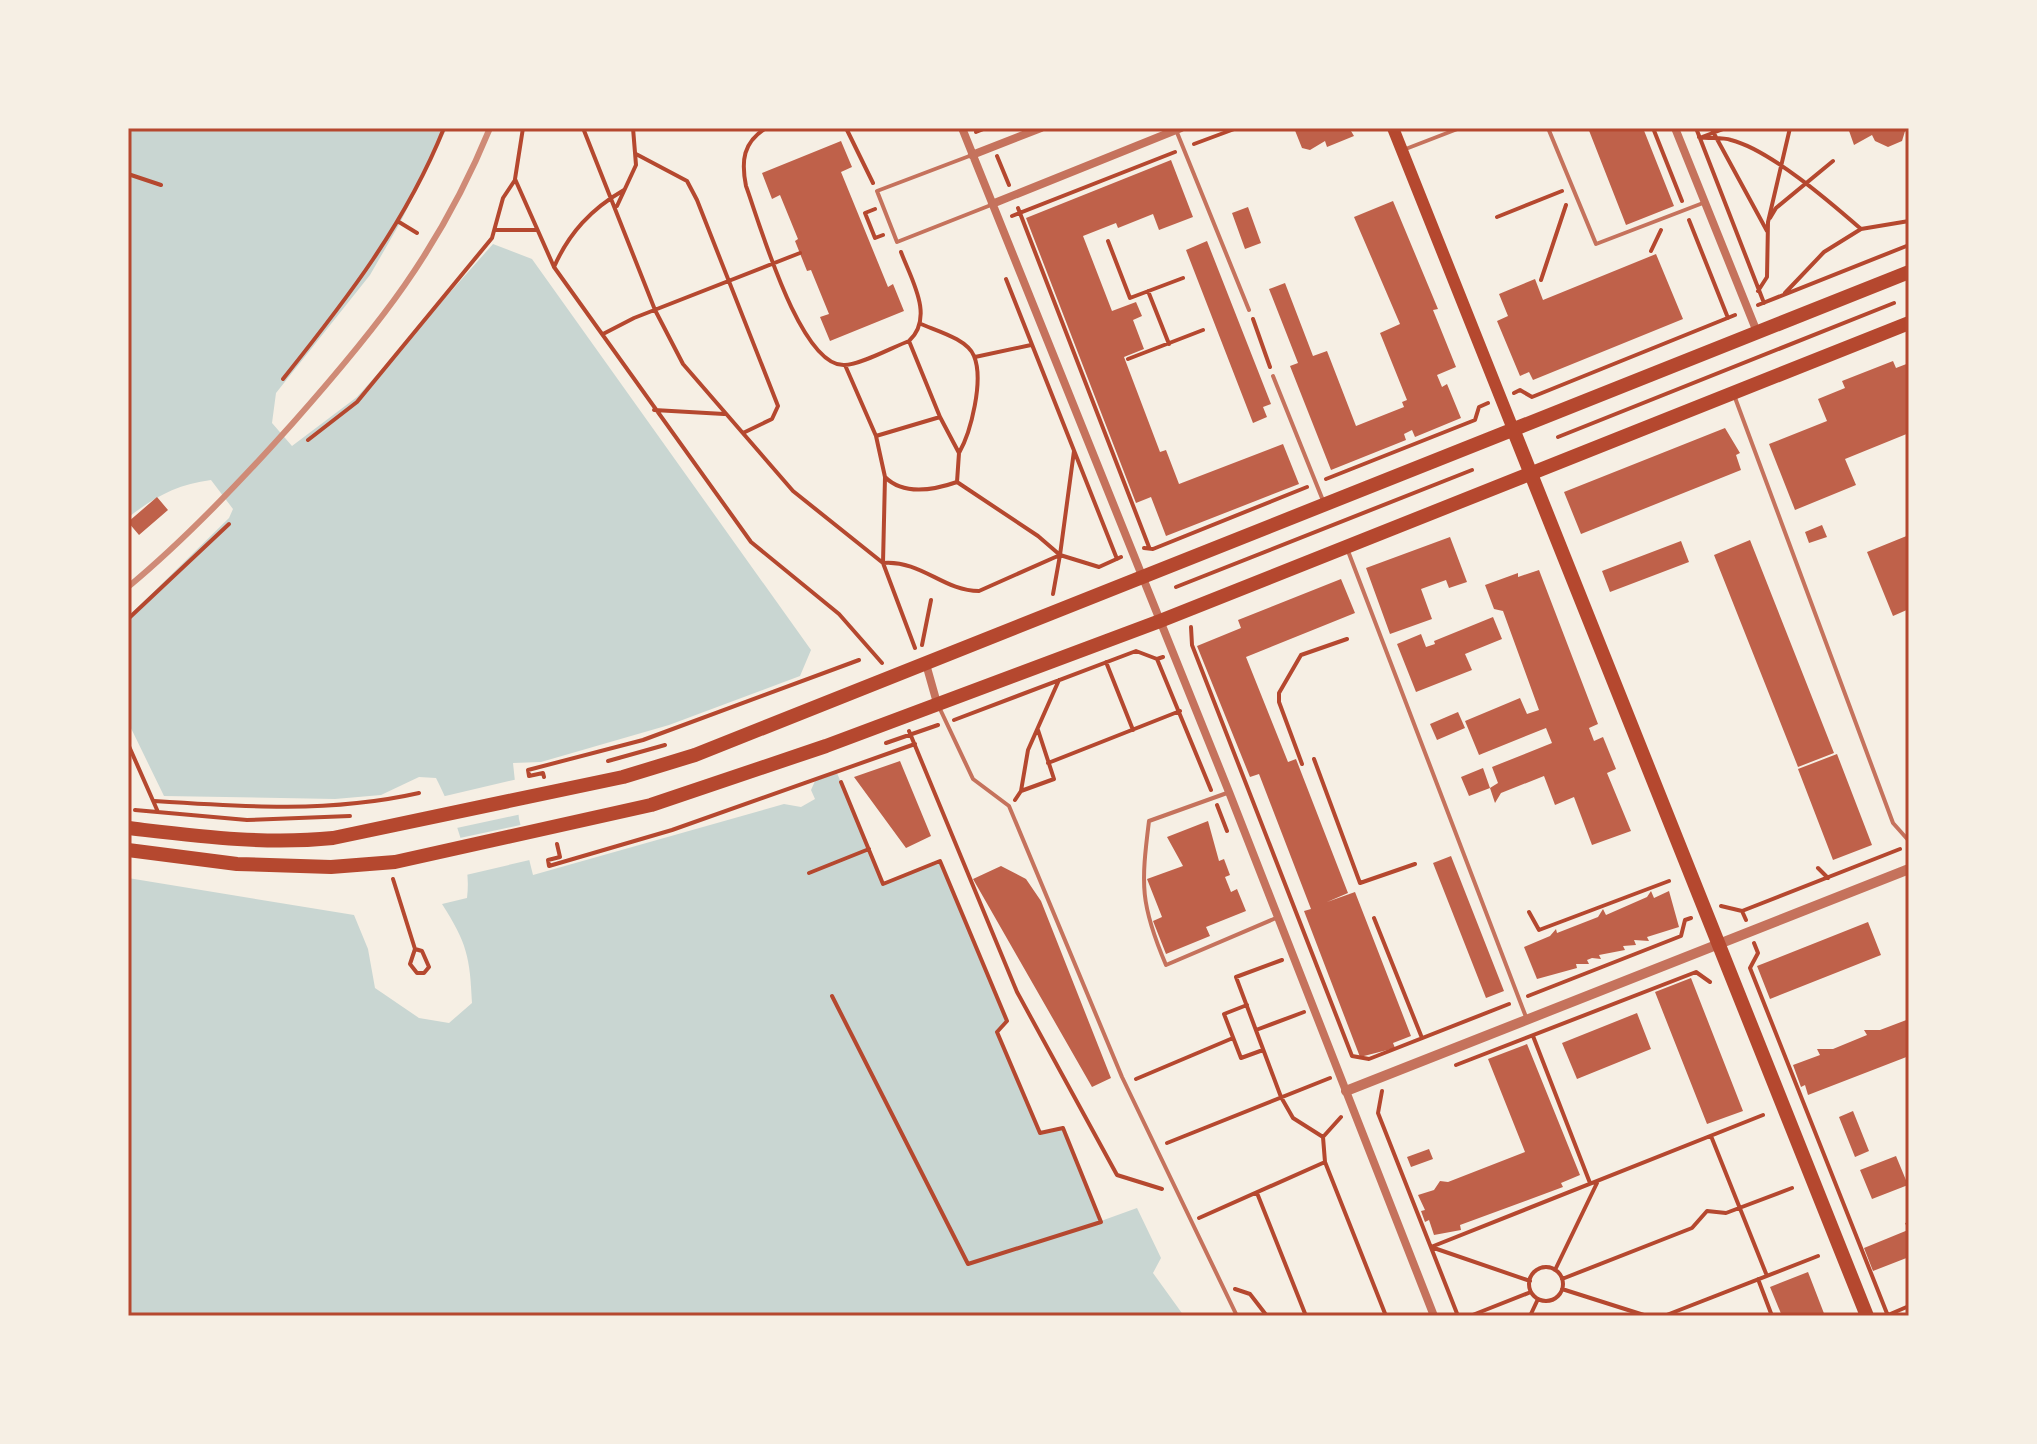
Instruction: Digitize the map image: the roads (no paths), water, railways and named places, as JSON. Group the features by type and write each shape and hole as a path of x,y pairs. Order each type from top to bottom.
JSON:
{"main road":[{"path":"1393,128 1867,1316"},
{"path":"128,828 235,841 291,842 440,818 623,777 695,755 1909,272"},
{"path":"128,850 237,864 331,867 395,862 651,805 902,717 1160,621 1906,324"}],"street":[{"path":"962,128 1229,792 1434,1316"},
{"path":"972,155 1041,128"},
{"path":"1675,128 1757,332"},
{"path":"992,204 1178,129"},
{"path":"926,664 937,703"},
{"path":"1346,1091 1909,869"}],"lane":[{"path":"1401,150 1460,128"},
{"path":"1548,128 1596,244 1705,202"},
{"path":"1178,129 1249,310"},
{"path":"972,155 877,191 897,242 992,204"},
{"path":"1273,376 1325,505"},
{"path":"1736,392 1893,823 1909,843"},
{"path":"1347,548 1527,1019"},
{"path":"937,703 973,779 1009,806 1125,1084 1237,1316"},
{"path":"1229,792 1149,821 1142,883 1150,926 1166,965 1278,917"}],"railway":[{"path":"128,587 192,529 253,467 379,320 428,250 450,212 490,128"}]}
